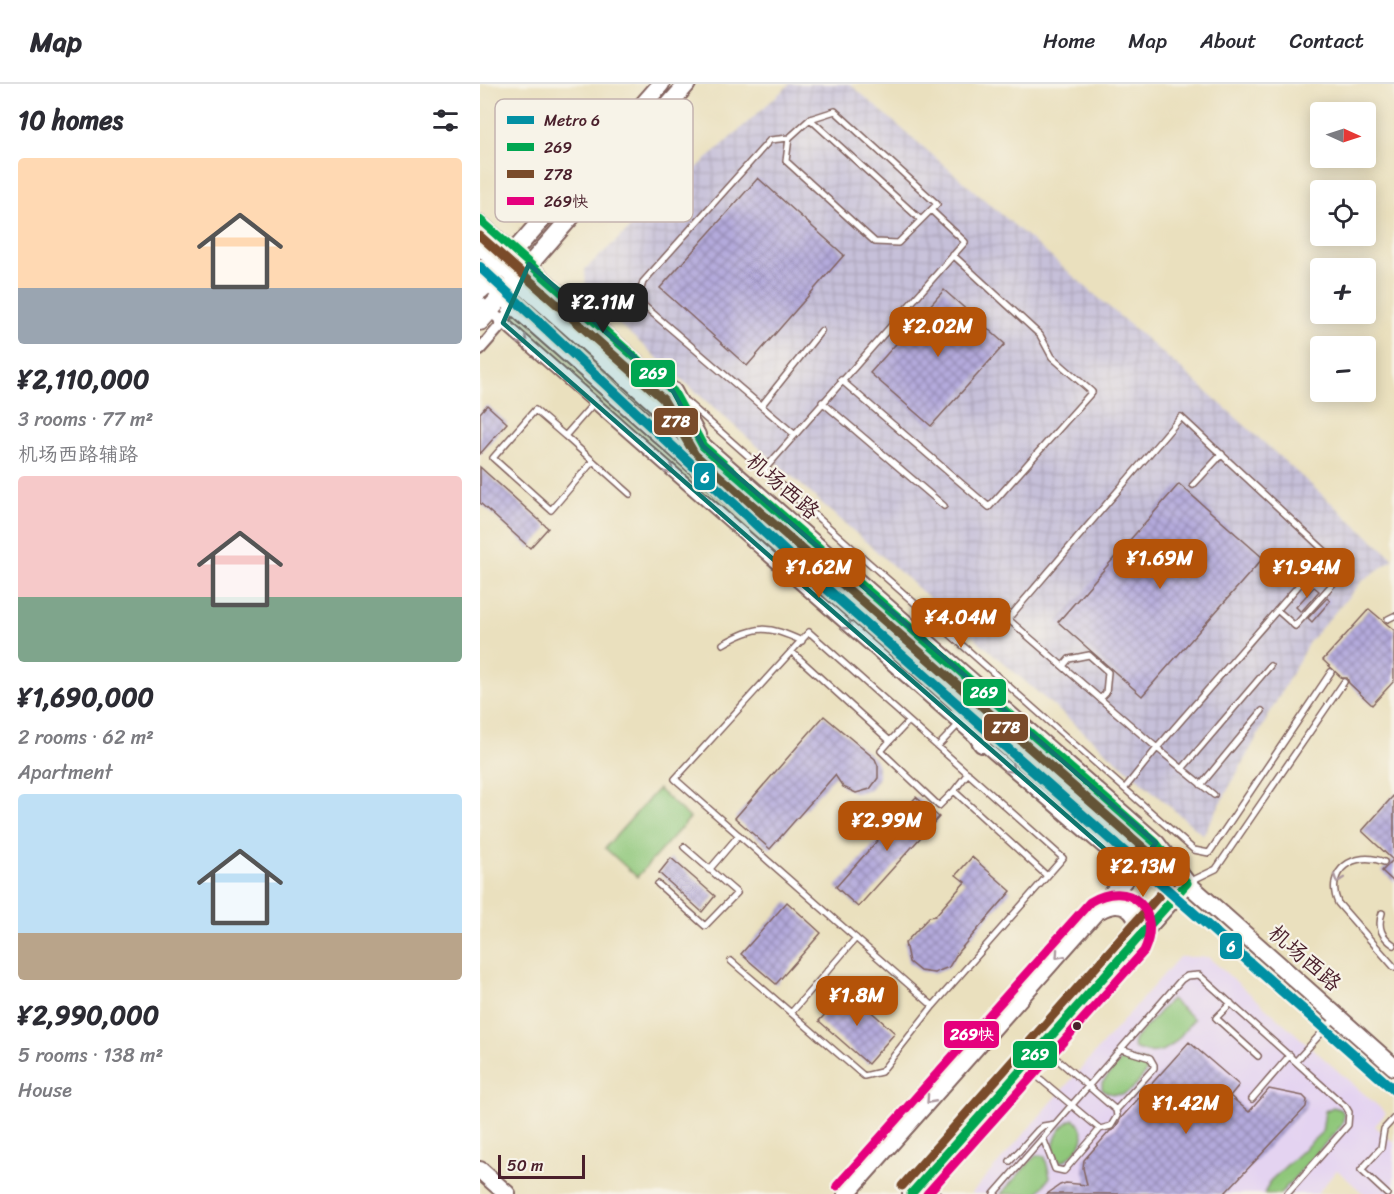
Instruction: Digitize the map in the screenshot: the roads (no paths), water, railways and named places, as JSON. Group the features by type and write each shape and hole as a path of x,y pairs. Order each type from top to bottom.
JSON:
{"main road":[{"path":"648,99 661,84"},
{"path":"674,99 687,84"},
{"path":"482,280 514,250 539,222"},
{"path":"483,311 506,300 530,264 567,222"},
{"name":"机场西路","path":"480,247 1156,843 1187,883 1394,1066"},
{"name":"机场西路","path":"482,280 1144,858 1187,883"},
{"path":"673,391 703,446"},
{"path":"950,691 982,744"},
{"path":"846,1194 1156,843"},
{"path":"911,1194 1187,883"},
{"path":"1098,911 1109,905 1121,905 1132,910 1138,921 1139,933 1134,944"},
{"path":"480,1170 507,1194"}],"street":[{"path":"480,220 673,391"},
{"path":"480,349 503,323 506,300"},
{"path":"483,311 503,323 1131,873 1187,883"}],"lane":[{"path":"789,138 786,161 875,242 898,243 937,204 835,111 810,119 789,138 770,140 643,282 639,295 643,305 794,434"},
{"path":"810,119 921,220"},
{"path":"764,470 965,242 931,210"},
{"path":"842,380 989,507 1092,392 1052,357 1040,335 953,255"},
{"path":"762,405 821,331"},
{"path":"673,391 1194,850 1209,853 1331,672"},
{"path":"822,402 944,506"},
{"path":"565,436 594,403"},
{"path":"593,461 551,510 493,458 535,410 565,436 630,494"},
{"path":"1214,795 1008,619 1181,417 1346,569 1295,626 1277,610"},
{"path":"1193,485 1222,454"},
{"path":"1125,788 1157,748 1328,553"},
{"path":"723,644 744,632 765,628 802,641"},
{"path":"731,961 864,1076 881,1072 933,1006 1063,858 809,632 675,779 933,1006"},
{"path":"792,652 890,741"},
{"path":"1063,666 1069,659 1089,655 1108,672 1106,693 1100,699"},
{"path":"1182,769 1270,666"},
{"path":"1187,883 1216,869 1344,681"},
{"path":"1201,785 1262,711"},
{"path":"909,721 881,751 939,806 968,773"},
{"path":"938,746 959,724"},
{"path":"954,791 1047,876"},
{"path":"710,870 739,835"},
{"path":"658,884 705,926 737,893 684,847"},
{"path":"1384,862 1367,857 1347,864 1336,879 1334,891 1338,903 1394,967"},
{"path":"1382,913 1380,929 1384,938 1394,945"},
{"path":"791,1013 856,938"},
{"path":"994,1194 1181,980 1187,976 1199,975 1346,1107 1350,1118 1347,1125 1287,1194"},
{"path":"1230,1003 1216,1018 1258,1056"},
{"path":"1296,1061 1337,1016"},
{"path":"1042,1046 1116,1110"},
{"path":"1043,1138 1055,1169 1064,1171 1100,1129 1111,1126 1115,1122 1116,1110 1154,1068 1150,1058 1121,1049"},
{"path":"1252,1099 1290,1055"},
{"path":"1025,1066 1100,1129"},
{"path":"1387,1194 1361,1170 1381,1148 1384,1129 1394,1118"},
{"path":"1010,1161 1038,1130 1043,1126 1055,1124"},
{"path":"923,1181 938,1194"}],"metro line":[{"name":"6","path":"480,267 792,558 1394,1090"}]}
